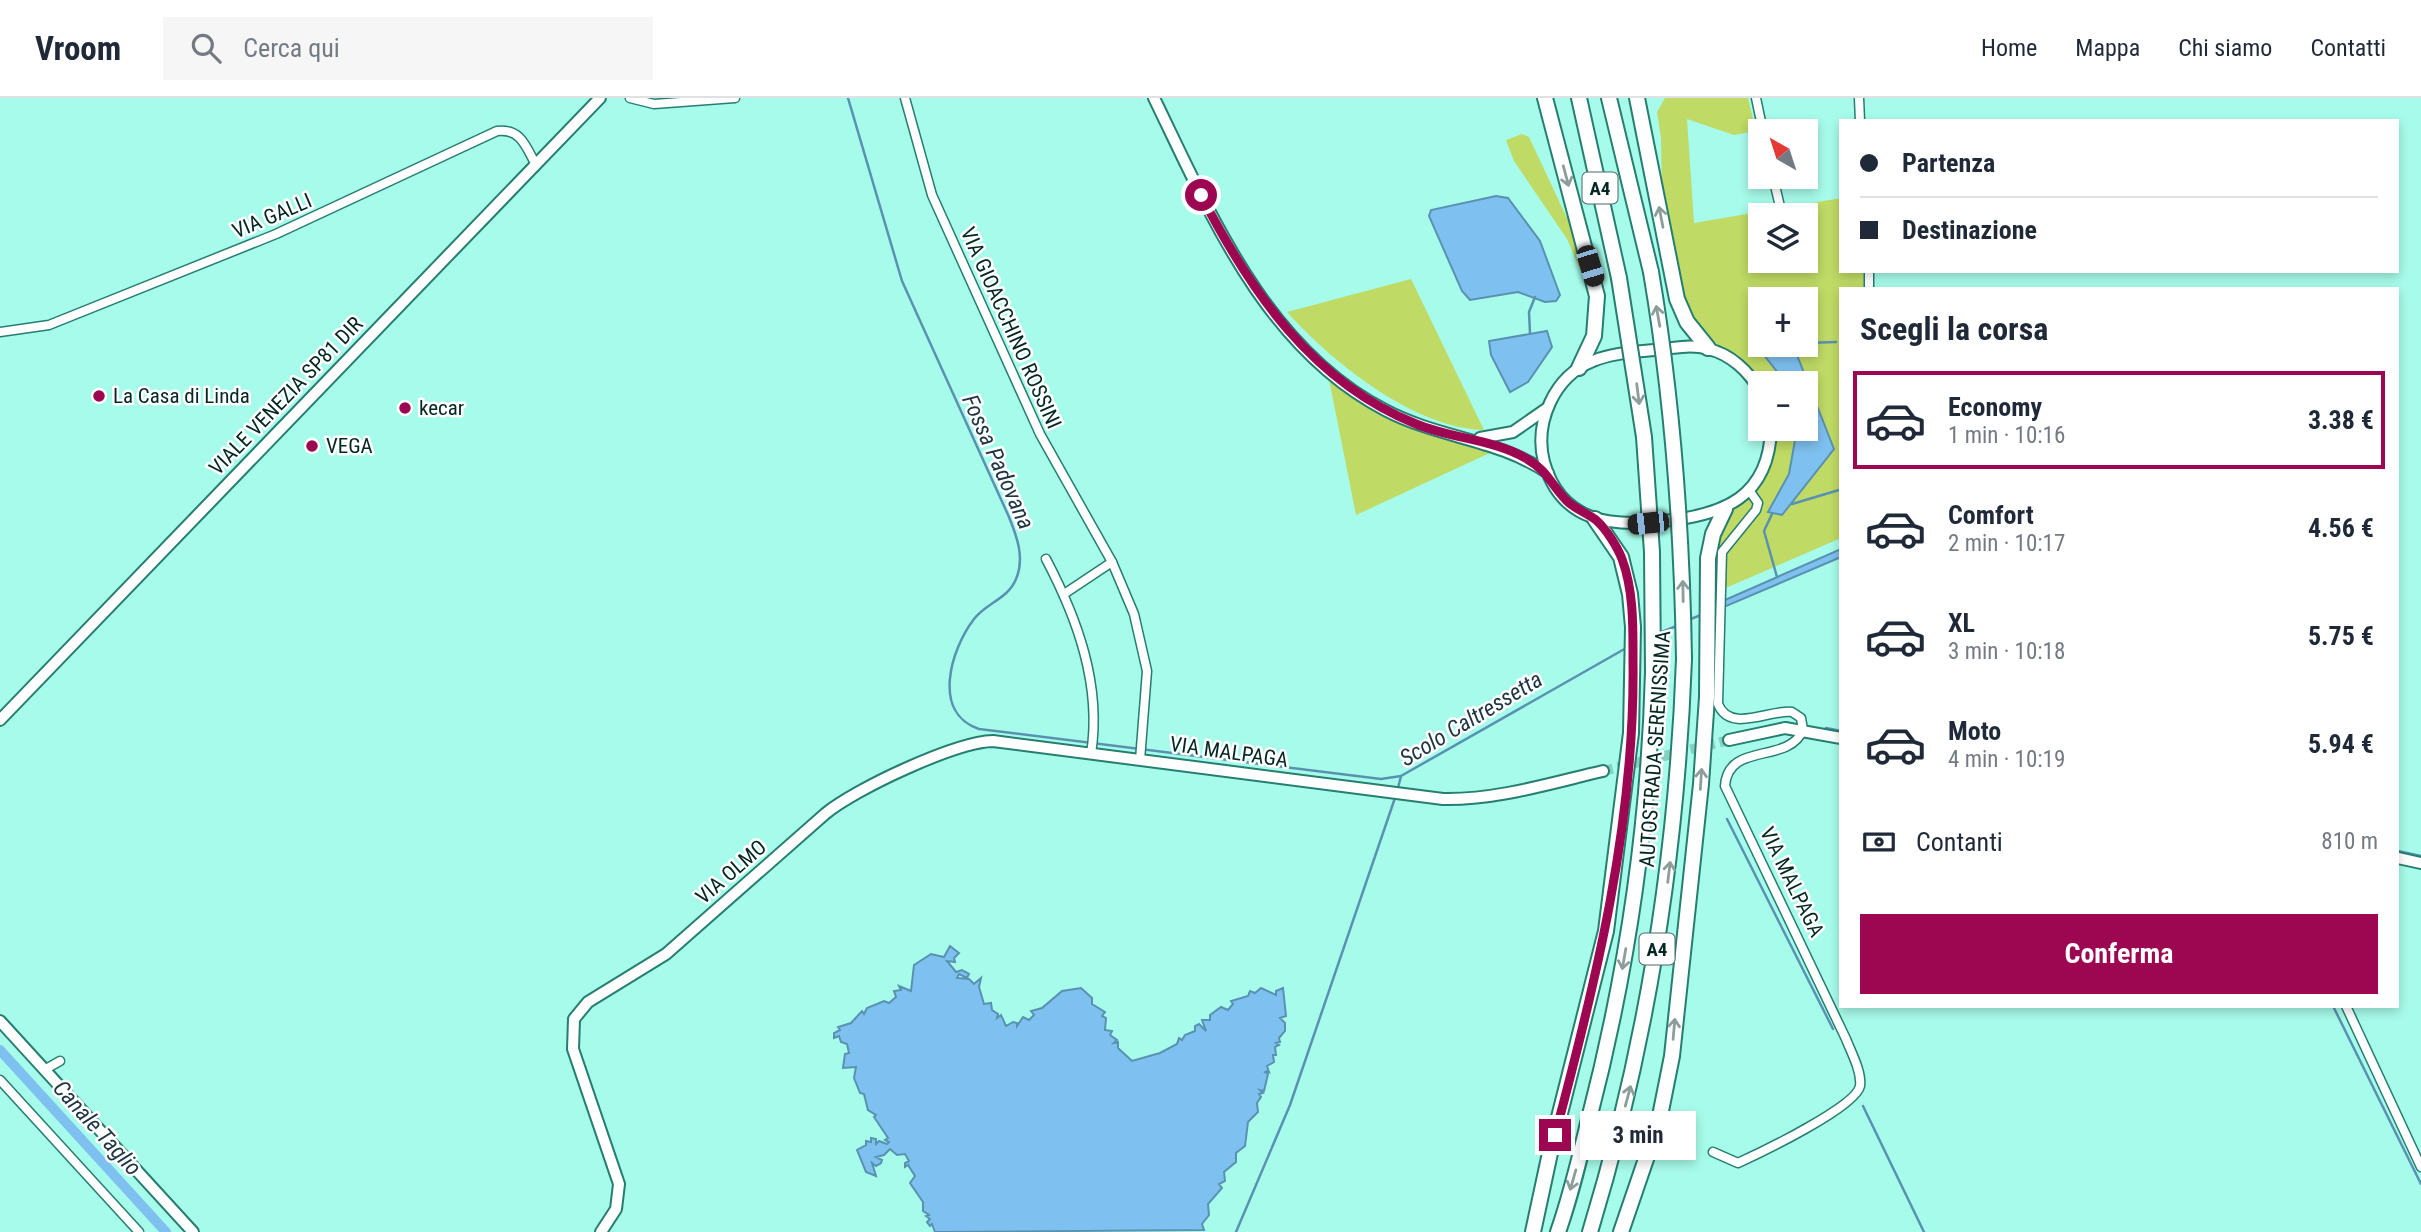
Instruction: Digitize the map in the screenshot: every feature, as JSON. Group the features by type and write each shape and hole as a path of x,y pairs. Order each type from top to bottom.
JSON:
{"highway":[{"path":"1545,98 1597,296 1594,336 1579,368"},
{"name":"AUTOSTRADA SERENISSIMA","path":"1558,1232 1601,1074 1626,948 1644,817 1653,672 1652,552 1644,437 1619,278 1579,98"},
{"name":"AUTOSTRADA SERENISSIMA","path":"1590,1232 1634,1074 1661,929 1676,802 1684,659 1681,514 1674,430 1651,272 1609,98"},
{"path":"1637,98 1677,299 1687,322 1708,348"},
{"path":"1621,1232 1659,1121 1672,1056 1696,846 1714,623 1715,586 1709,549 1725,509"},
{"path":"1533,1232 1606,931 1629,756 1633,676 1630,594 1621,557 1595,519"}],"main road":[{"name":"VIALE VENEZIA SP81 DIR","path":"0,720 600,98"},
{"path":"1154,98 1222,235 1264,302 1326,371 1358,395 1386,411 1455,437 1515,453 1548,473"},
{"path":"1748,375 1740,365 1708,348 1679,347 1615,355 1579,368 1558,389 1548,407 1541,440 1548,473 1567,501 1595,519 1633,525 1701,517 1725,509 1749,490 1765,464 1769,441"},
{"path":"1455,437 1504,436 1529,423 1548,407"},
{"path":"1729,740 1777,729 1803,730 1839,738"},
{"name":"VIA OLMO","path":"601,1232 616,1209 619,1184 573,1049 572,1027 583,1006 666,954 825,814 850,796 972,743 1003,741 1140,757"},
{"name":"VIA MALPAGA","path":"1140,757 1406,795 1466,799 1603,771"},
{"path":"2399,858 2421,863"},
{"path":"0,1021 193,1232"}],"street":[{"path":"630,98 654,104 735,98"},
{"name":"VIA GIOACCHINO ROSSINI","path":"905,98 925,175 937,206 1040,435 1112,562 1133,614 1145,659 1140,757"},
{"path":"1756,98 1760,119"},
{"path":"1859,98 1860,119"},
{"name":"VIA GALLI","path":"0,332 49,326 276,234 498,131 515,132 520,136 536,165"},
{"path":"1715,586 1722,552 1758,503 1749,490"},
{"path":"1046,559 1065,594 1086,655 1093,738 1091,751"},
{"path":"1065,594 1112,562"},
{"path":"1714,623 1717,695 1721,711 1735,719 1789,711 1801,718 1803,730"},
{"name":"VIA MALPAGA","path":"1713,1152 1738,1163 1811,1124 1851,1099 1859,1089 1860,1082 1846,1039 1726,786 1728,772 1738,761 1793,745 1803,730"},
{"path":"2347,1008 2421,1167"},
{"path":"44,1070 60,1061"},
{"path":"0,1080 139,1232"}],"green space":[{"path":"1665,98 1748,98 1753,119 1748,119 1748,132 1734,135 1687,119 1694,223 1748,214 1748,273 1818,273 1818,203 1812,203 1839,198 1839,273 1863,273 1866,287 1839,287 1839,539 1707,596 1709,559 1728,515 1755,486 1769,441 1818,441 1818,371 1750,371 1735,355 1711,341 1686,318 1662,190 1661,138 1657,112"},
{"path":"1522,134 1529,137 1574,233 1582,273 1567,239 1514,161 1506,140"},
{"path":"1411,279 1484,430 1430,418 1402,405 1350,371 1287,312"},
{"path":"1329,379 1366,405 1406,425 1492,452 1356,515"}],"water":[{"path":"1496,196 1508,198 1540,241 1560,295 1556,301 1545,302 1518,292 1470,300 1462,291 1429,216 1431,210"},
{"path":"1547,331 1552,347 1528,382 1510,392 1491,355 1489,341"},
{"path":"1765,357 1798,357 1803,371 1777,371"},
{"path":"1818,408 1834,449 1782,515 1768,512 1789,474 1795,441 1818,441"},
{"path":"1839,550 1839,558 1724,607 1725,600"},
{"path":"950,946 959,953 954,958 955,962 947,961 956,972 962,970 969,974 967,978 959,974 957,978 969,979 974,984 981,978 979,987 984,1004 991,1003 992,1010 998,1014 997,1018 1001,1015 1006,1026 1013,1022 1017,1023 1017,1026 1023,1017 1029,1020 1034,1015 1031,1011 1042,1008 1062,991 1081,988 1092,998 1092,1004 1105,1012 1102,1016 1106,1018 1105,1030 1112,1031 1110,1035 1117,1040 1114,1043 1118,1042 1118,1048 1132,1061 1160,1053 1177,1044 1179,1038 1182,1040 1185,1035 1195,1031 1195,1026 1199,1024 1206,1031 1202,1020 1210,1020 1210,1015 1221,1007 1228,1010 1233,1004 1231,1001 1248,996 1250,991 1255,993 1261,988 1276,995 1276,991 1283,988 1286,1016 1280,1018 1285,1023 1285,1031 1279,1038 1280,1042 1276,1043 1279,1045 1275,1047 1274,1062 1267,1066 1269,1072 1265,1072 1268,1074 1264,1091 1260,1090 1263,1093 1259,1094 1261,1097 1257,1103 1258,1112 1248,1122 1245,1146 1236,1153 1236,1162 1224,1172 1225,1181 1219,1184 1222,1188 1208,1204 1209,1215 1202,1224 1204,1230 935,1232 932,1224 930,1226 927,1222 930,1219 923,1211 923,1202 910,1183 915,1176 908,1165 905,1167 905,1163 909,1161 905,1154 897,1155 890,1149 884,1155 876,1157 882,1160 881,1163 876,1166 872,1163 876,1176 866,1172 857,1150 866,1145 866,1141 871,1142 871,1138 876,1139 876,1144 879,1141 887,1144 889,1142 885,1140 888,1138 874,1117 876,1115 868,1110 864,1094 860,1093 854,1078 856,1067 843,1068 845,1054 849,1053 847,1044 841,1042 839,1036 834,1038 834,1033 840,1030 838,1027 851,1023 862,1011 864,1014 867,1008 884,1001 889,1003 896,997 894,991 901,990 899,986 911,991 914,965 931,954 944,957"}],"waterway":[{"name":"Fossa Padovana","path":"848,98 902,281 1009,517 1019,548 1019,571 1012,586 974,619 958,647 950,679 950,695 955,709 964,721 979,729 1381,779 1401,776"},
{"path":"1530,333 1529,312 1535,297"},
{"path":"1818,343 1836,342"},
{"path":"1792,504 1839,490"},
{"path":"1772,514 1764,531 1777,577"},
{"name":"Scolo Caltressetta","path":"1688,620 1701,615"},
{"name":"Scolo Caltressetta","path":"1659,633 1679,625"},
{"name":"Scolo Caltressetta","path":"1398,788 1401,776 1628,647"},
{"path":"1826,728 1839,731"},
{"name":"Scolo Caltressetta","path":"1236,1232 1290,1105 1396,795"},
{"path":"1727,819 1833,1029"},
{"path":"2399,851 2421,856"},
{"path":"2334,1008 2421,1184"},
{"name":"Canale Taglio","path":"0,1050 166,1232"},
{"path":"1863,1106 1924,1232"}],"tunnel":[{"path":"1603,771 1729,740"}],"place":[{"name":"La Casa di Linda","path":"99,396"},
{"name":"kecar","path":"405,408"},
{"name":"VEGA","path":"312,446"}],"route":[{"path":"1201,195 1251,284 1271,311 1326,371 1358,395 1386,411 1441,433 1504,449 1528,459 1548,473 1559,493 1567,501 1595,519 1621,557 1630,594 1633,627 1631,733 1627,772 1606,931 1555,1135"}]}
